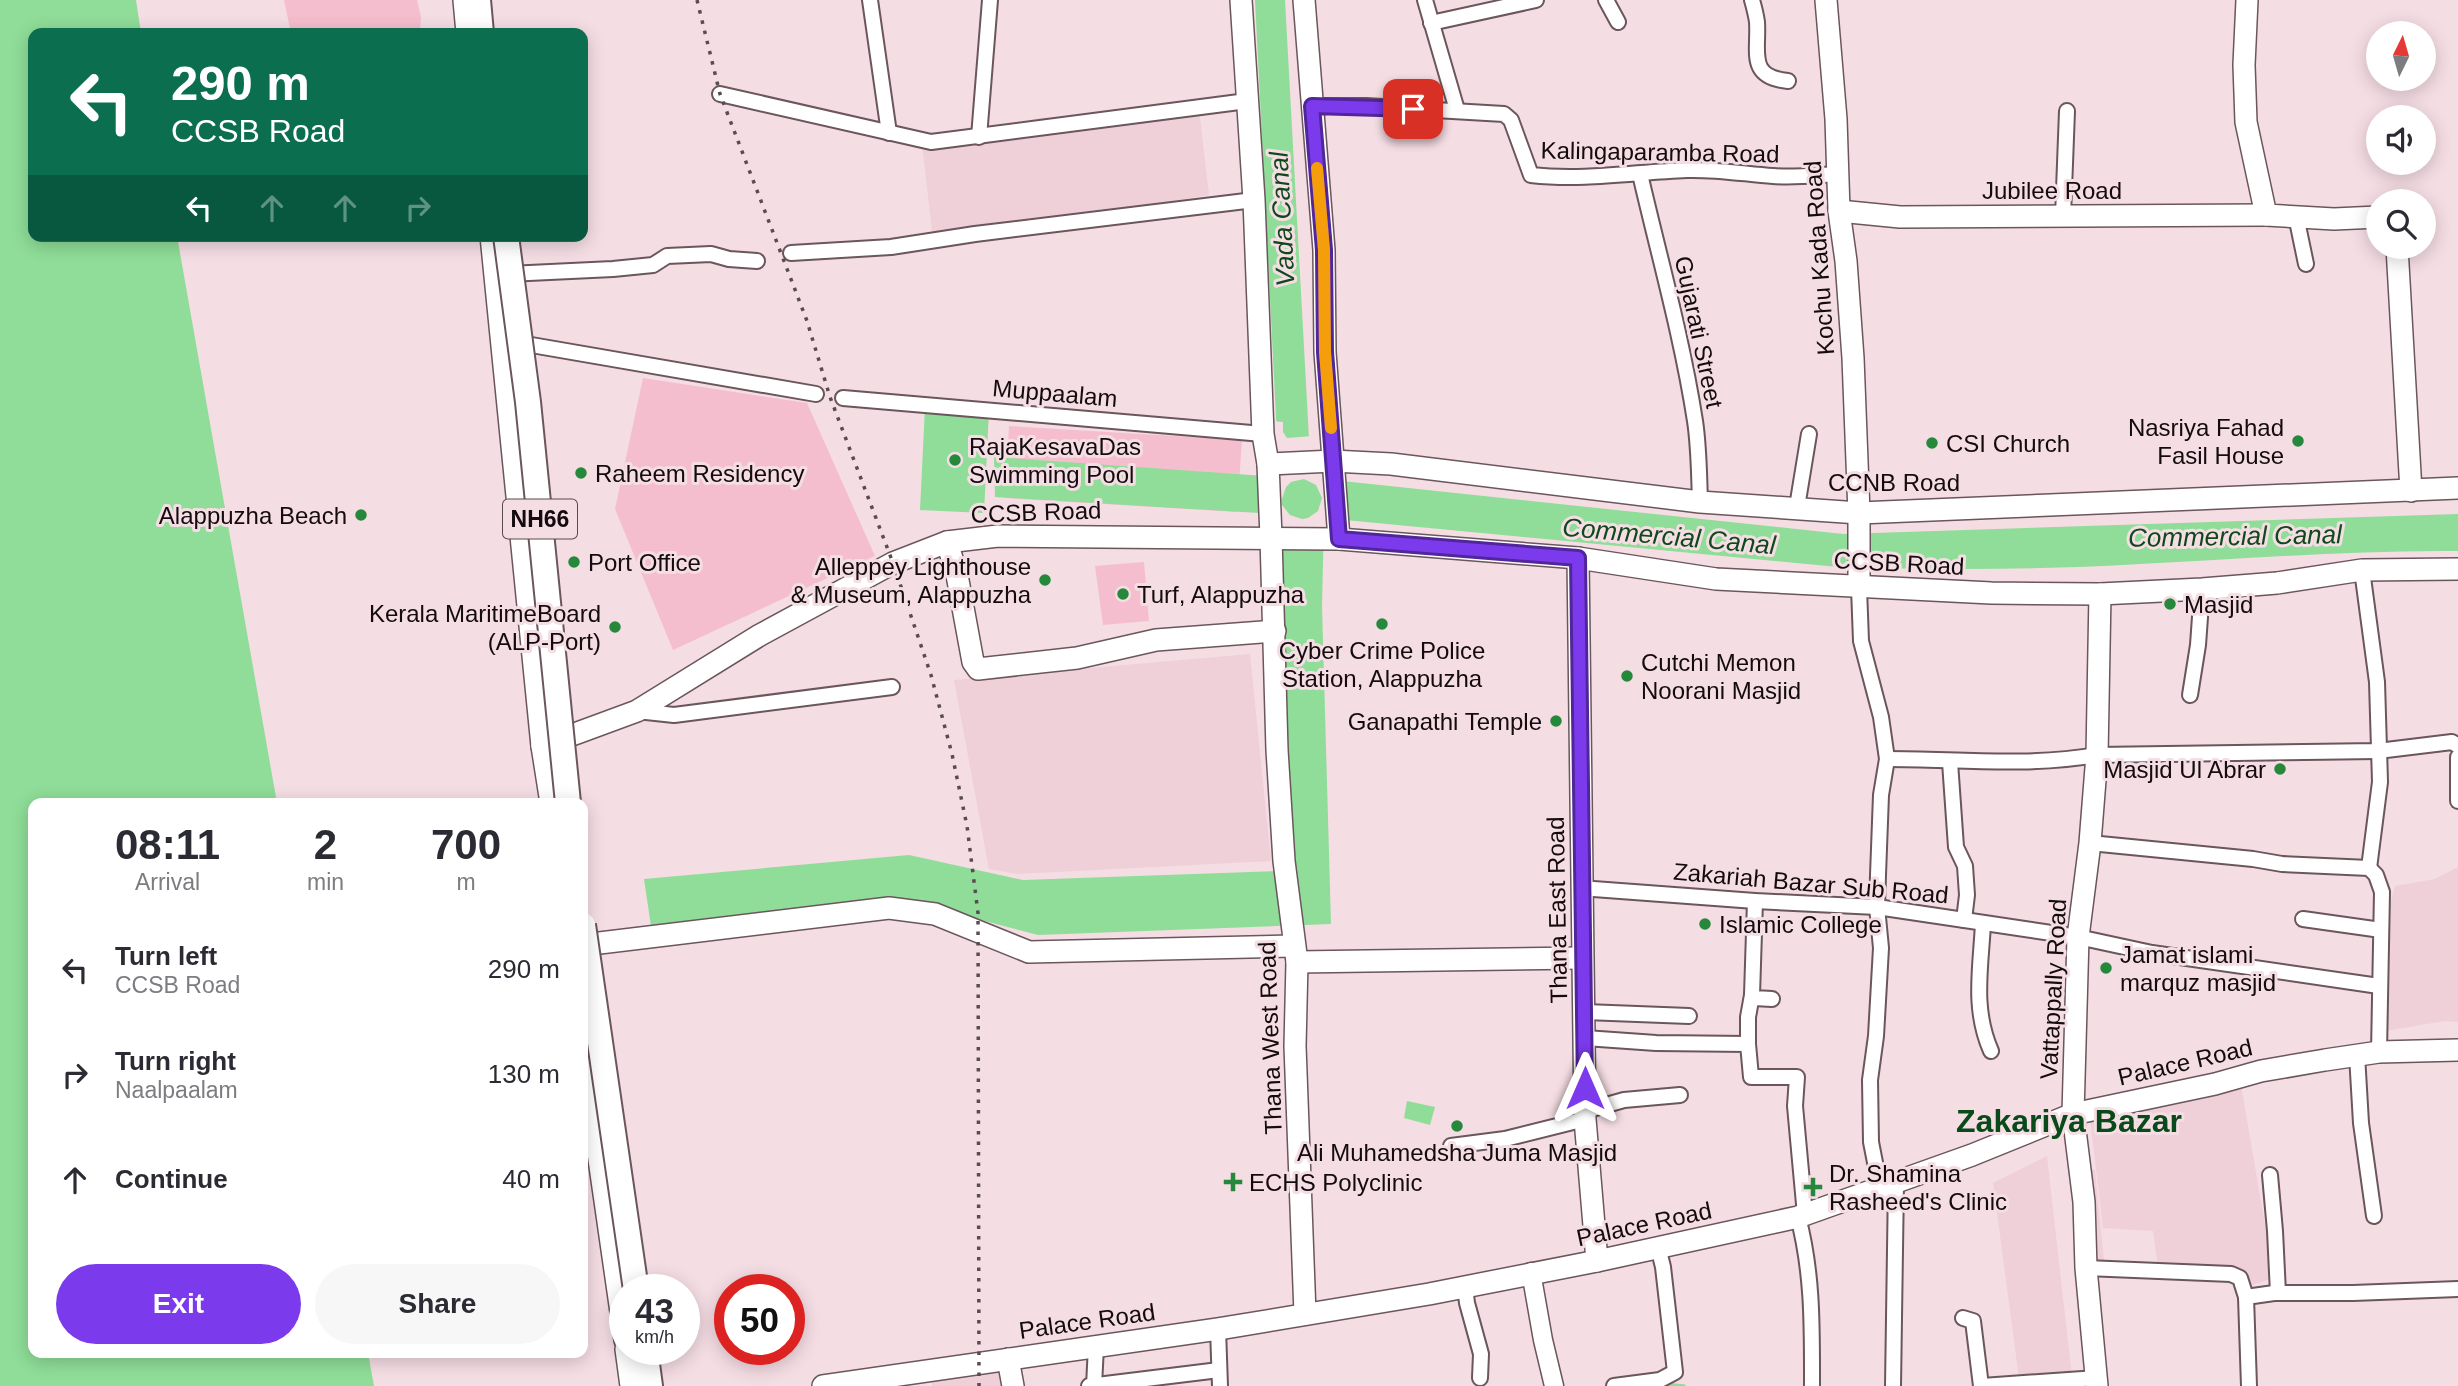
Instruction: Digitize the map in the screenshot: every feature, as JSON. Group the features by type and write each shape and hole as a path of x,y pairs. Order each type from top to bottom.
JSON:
{"highway":[{"path":"478,0 481,28"},
{"name":"NH66","path":"507,242 528,402 568,798"},
{"path":"588,959 634,1274"},
{"path":"647,1365 650,1386"}],"main road":[{"path":"464,0 467,28"},
{"path":"947,542 957,575 973,662 978,669 1077,658 1156,640 1275,631 1270,514 1271,467 1263,434 1254,200 1241,0"},
{"path":"1304,0 1324,250 1327,461 1335,482 1334,533"},
{"name":"Kochu Kada Road","path":"1826,0 1836,119 1839,211 1851,330 1858,580"},
{"path":"2247,0 2244,65 2246,122 2266,215"},
{"name":"Jubilee Road","path":"1839,211 1900,217 2266,215 2334,219 2366,218"},
{"path":"492,242 542,746 550,798"},
{"path":"2398,259 2411,491"},
{"name":"CCNB Road","path":"1271,467 1327,461 1391,464 1700,502 1797,507 1858,522 2458,488"},
{"name":"CCSB Road","path":"542,746 637,711 761,635 893,563 947,542 998,536 1273,537 1334,533 1578,558 1716,579 1858,580 1991,593 2100,594 2202,589 2277,583 2362,570 2458,569"},
{"name":"Thana East Road","path":"1578,558 1582,831 1580,888 1585,1012 1585,1115 1597,1261"},
{"name":"Vattappally Road","path":"2097,1382 2086,1268 2084,1202 2073,1114 2078,937 2090,843 2097,755 2100,594"},
{"name":"Thana West Road","path":"1275,631 1277,750 1283,861 1294,946 1305,1314"},
{"path":"588,944 889,908 935,914 1029,952 1294,946 1581,958"},
{"name":"Palace Road","path":"823,1386 1218,1329 1597,1261 1802,1216 2073,1114 2215,1084 2261,1071 2357,1055 2458,1050"},
{"path":"588,1083 616,1274"},
{"path":"1008,1359 1013,1386"},
{"path":"629,1365 632,1386"}],"street":[{"path":"870,0 889,133"},
{"path":"979,137 990,0"},
{"path":"1425,0 1457,110"},
{"path":"1431,23 1536,0"},
{"path":"1606,0 1618,22"},
{"path":"1752,0 1757,23 1756,58 1765,75 1775,80 1788,81"},
{"path":"720,94 931,142 1247,101"},
{"name":"Kalingaparamba Road","path":"1312,106 1366,106 1504,114 1508,116 1531,175 1564,178 1688,170 1777,176 1838,174"},
{"path":"2063,216 2067,111"},
{"name":"Gujarati Street","path":"1640,174 1684,361 1695,424 1700,502"},
{"path":"791,253 891,247 975,234 1254,200"},
{"path":"2295,216 2306,264"},
{"path":"496,275 653,265 667,256 711,254 729,259 757,261"},
{"path":"502,340 816,394"},
{"name":"Muppaalam","path":"843,398 1263,434"},
{"path":"1797,507 1809,434"},
{"path":"2362,570 2377,682 2380,782 2369,868"},
{"path":"1858,580 1861,641 1881,717 1887,760 1881,795 1877,907 1881,948 1876,1036 1870,1080 1871,1142 1888,1185 1893,1386"},
{"path":"2190,695 2198,645 2202,589"},
{"path":"637,711 674,715 892,687"},
{"path":"1887,760 2063,761 2097,755 2378,751 2452,742 2458,746"},
{"path":"2458,757 2458,801"},
{"path":"1950,762 1956,847 1965,866 1967,895 1964,920"},
{"path":"2090,843 2282,864 2369,868 2376,874 2382,892 2378,1052"},
{"name":"Zakariah Bazar Sub Road","path":"1580,888 1877,907 2078,937 2152,953 2379,986"},
{"path":"1755,901 1752,995 1748,1017 1751,1077 1797,1077 1795,1106 1802,1216 1812,1296 1812,1386"},
{"path":"2303,919 2381,930"},
{"path":"1983,923 1977,985 1983,1028 1991,1051"},
{"path":"1752,995 1754,998 1772,999"},
{"path":"1585,1012 1689,1016"},
{"path":"1585,1038 1656,1043 1748,1044"},
{"path":"2357,1055 2361,1123 2374,1216"},
{"path":"1451,1146 1505,1139 1585,1115 1624,1100 1680,1095"},
{"path":"2270,1175 2278,1293"},
{"path":"1614,1386 1660,1380 1675,1372 1663,1267 1658,1247"},
{"path":"2086,1268 2231,1274 2240,1278 2246,1297 2249,1386"},
{"path":"1531,1272 1554,1386"},
{"path":"1465,1286 1467,1303 1482,1354 1480,1378"},
{"path":"2246,1297 2278,1293 2458,1289"},
{"path":"1963,1318 1973,1321 1981,1386 2097,1382"},
{"path":"1218,1329 1220,1386"},
{"path":"1097,1346 1092,1386 1219,1370"}],"shaded area":[{"path":"284,0 417,0 421,17 420,28 290,28"},
{"path":"1198,101 1209,195 933,240 922,144 1039,118 1170,110"},
{"path":"643,378 807,403 875,556 673,650 615,509"},
{"path":"1009,426 1242,440 1237,512 1005,498"},
{"name":"Turf, Alappuzha","path":"1144,562 1149,621 1103,625 1095,566"},
{"path":"1250,654 1271,861 1017,874 989,869 954,680"},
{"path":"2458,867 2458,1022 2445,1021 2385,1031 2389,909 2395,886 2435,879"},
{"path":"2241,1085 2274,1278 2252,1285 2241,1269 2158,1268 2153,1231 2103,1228 2090,1119"},
{"path":"2047,1156 2073,1386 2020,1386 1993,1183"},
{"path":"2085,1168 2095,1170 2104,1261 2089,1263"},
{"path":"1000,1369 1003,1386 932,1386 932,1379"}],"water":[{"path":"0,0 136,0 140,28 28,28 28,242 178,242 276,798 28,798 28,1358 369,1358 374,1386 0,1386"},
{"path":"1255,0 1285,0 1310,457 1314,478 1843,534 2458,514 2458,551 2339,553 2065,567 1838,567 1324,518 1322,606 1331,924 1038,935 917,903 893,901 651,926 644,879 909,855 1023,880 1276,871 1275,514 995,497 994,457 1279,477"},
{"name":"RajaKesavaDas Swimming Pool","path":"925,407 989,410 984,513 920,510"},
{"path":"1407,1101 1435,1107 1430,1125 1404,1118"}],"pier":[{"path":"1273,421 1283,422 1283,432 1287,438 1312,436 1316,474 1343,476 1345,523 1327,521 1327,550 1282,548 1260,473","holes":["1304,479 1316,485 1322,498 1318,511 1302,519 1290,515 1282,505 1286,487 1291,482"]}],"waterway":[{"path":"1662,1384 1684,1386"}],"railway":[{"path":"697,0 720,94 807,321 830,397 893,563 931,675 952,754 967,826 978,913 979,1386"}],"slow traffic":[{"path":"1317,168 1324,250 1325,352 1331,428"}],"place":[{"name":"Nasriya Fahad Fasil House","path":"2298,441"},
{"name":"CSI Church","path":"1932,443"},
{"name":"RajaKesavaDas Swimming Pool","path":"955,460"},
{"name":"Raheem Residency","path":"581,473"},
{"name":"Alappuzha Beach","path":"361,515"},
{"name":"Port Office","path":"574,562"},
{"name":"Alleppey Lighthouse & Museum, Alappuzha","path":"1045,580"},
{"name":"Turf, Alappuzha","path":"1123,594"},
{"name":"Masjid","path":"2170,604"},
{"name":"Cyber Crime Police Station, Alappuzha","path":"1382,624"},
{"name":"Kerala MaritimeBoard (ALP-Port)","path":"615,627"},
{"name":"Cutchi Memon Noorani Masjid","path":"1627,676"},
{"name":"Ganapathi Temple","path":"1556,721"},
{"name":"Masjid Ul Abrar","path":"2280,769"},
{"name":"Islamic College","path":"1705,924"},
{"name":"Jamat islami marquz masjid","path":"2106,968"},
{"name":"Ali Muhamedsha Juma Masjid","path":"1457,1126"},
{"name":"ECHS Polyclinic","path":"1233,1182"},
{"name":"Dr. Shamina Rasheed's Clinic","path":"1813,1187"}],"district":[{"name":"Zakariya Bazar","path":"2069,1121"}],"route":[{"path":"1413,109 1312,106 1324,250 1325,352 1339,539 1578,558 1582,831 1580,888 1585,1088"}],"water label":[{"name":"Vada Canal","path":"1282,219"},
{"name":"Commercial Canal","path":"1669,536"},
{"name":"Commercial Canal","path":"2235,536"}]}
